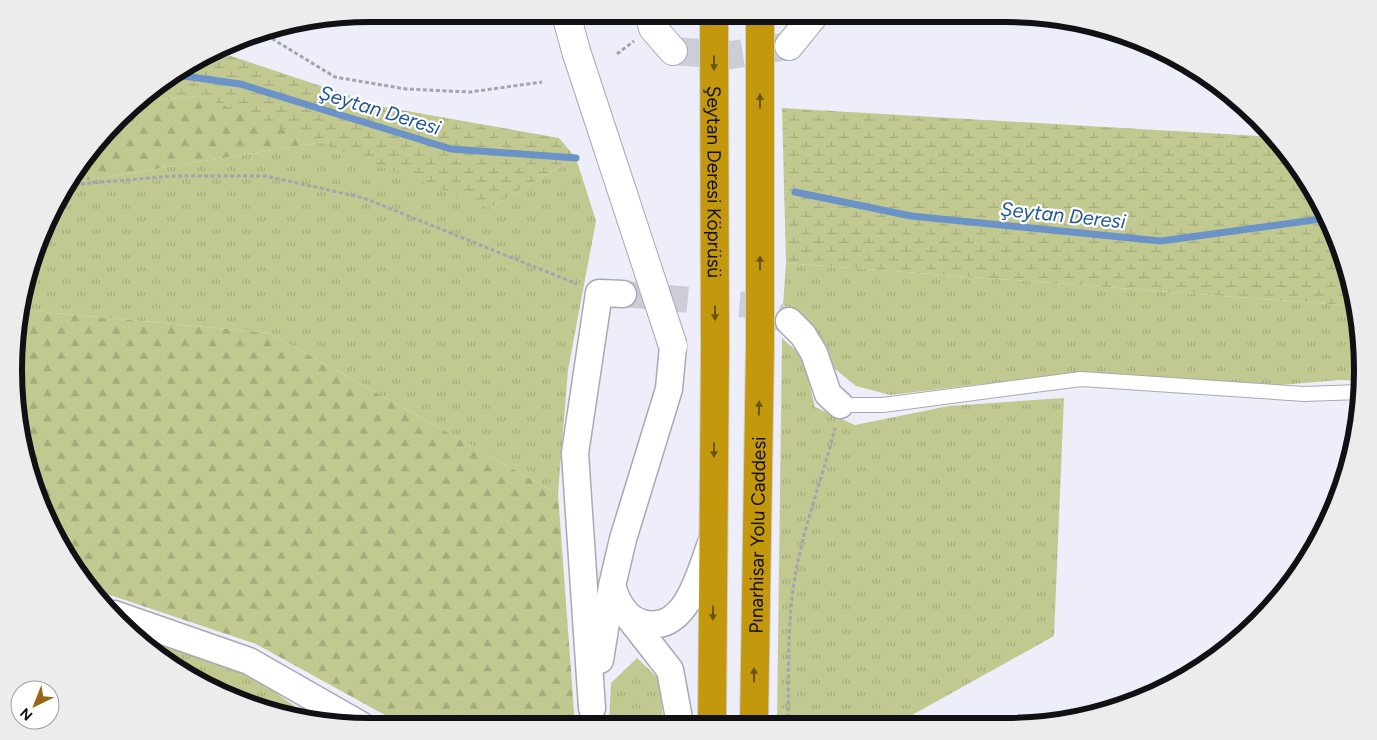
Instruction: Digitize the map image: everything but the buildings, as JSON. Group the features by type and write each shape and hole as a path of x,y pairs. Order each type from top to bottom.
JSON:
{"highway":[{"name":"Şeytan Deresi Köprüsü","path":"714,22 714,537"},
{"name":"Pınarhisar Yolu Caddesi","path":"754,718 760,347 760,22"},
{"path":"712,718 714,537"}],"street":[{"path":"568,22 673,346 669,389 623,539 612,586 591,716"},
{"path":"651,22 653,28 673,51"},
{"path":"789,46 808,22"},
{"path":"591,716 575,453 611,294"},
{"path":"789,321 803,335 814,353 828,394 840,405"},
{"path":"626,613 638,622 653,626 670,622 686,605 714,537"},
{"path":"612,586 616,600 670,670 679,718"},
{"path":"127,618 249,661 345,717"}],"lane":[{"path":"840,405 883,405 1081,380 1304,394 1354,392"}],"path":[{"path":"270,37 335,77 406,89 470,92 542,82"},
{"path":"76,184 172,176 266,176 364,198 611,294"},
{"path":"788,718 790,631 794,583 803,540 828,456 840,405"}],"green space":[{"path":"225,54 384,107 559,138 576,158 489,208 199,96 150,101 196,69"},
{"path":"199,96 322,142 78,182 94,158 124,124 150,101"},
{"path":"782,108 1264,136 1283,158 1319,216 1336,258 1349,305 786,263"},
{"path":"322,142 489,208 576,158 596,221 568,370 558,494 269,333 28,310 34,280 49,237 58,216 78,182"},
{"path":"786,263 1349,305 1354,347 1354,381 1339,380 1280,385 1082,372 890,395 856,386 835,369 820,337 783,305"},
{"path":"28,310 269,333 558,494 574,718 390,718 256,644 105,594 94,582 69,544 49,503 34,460 25,415 22,370"},
{"path":"782,338 803,357 815,407 855,425 949,406 1064,398 1054,636 907,718 777,718"},
{"path":"151,640 248,674 302,711 258,699 216,682 177,659"},
{"path":"637,658 660,680 663,718 609,718 611,683"}],"waterway":[{"name":"Şeytan Deresi","path":"185,76 240,84 451,149 576,158"},
{"name":"Şeytan Deresi","path":"795,192 911,216 1161,241 1320,219"}],"tunnel":[{"path":"673,51 731,55 789,46"},
{"path":"623,294 748,305 789,321"}]}
